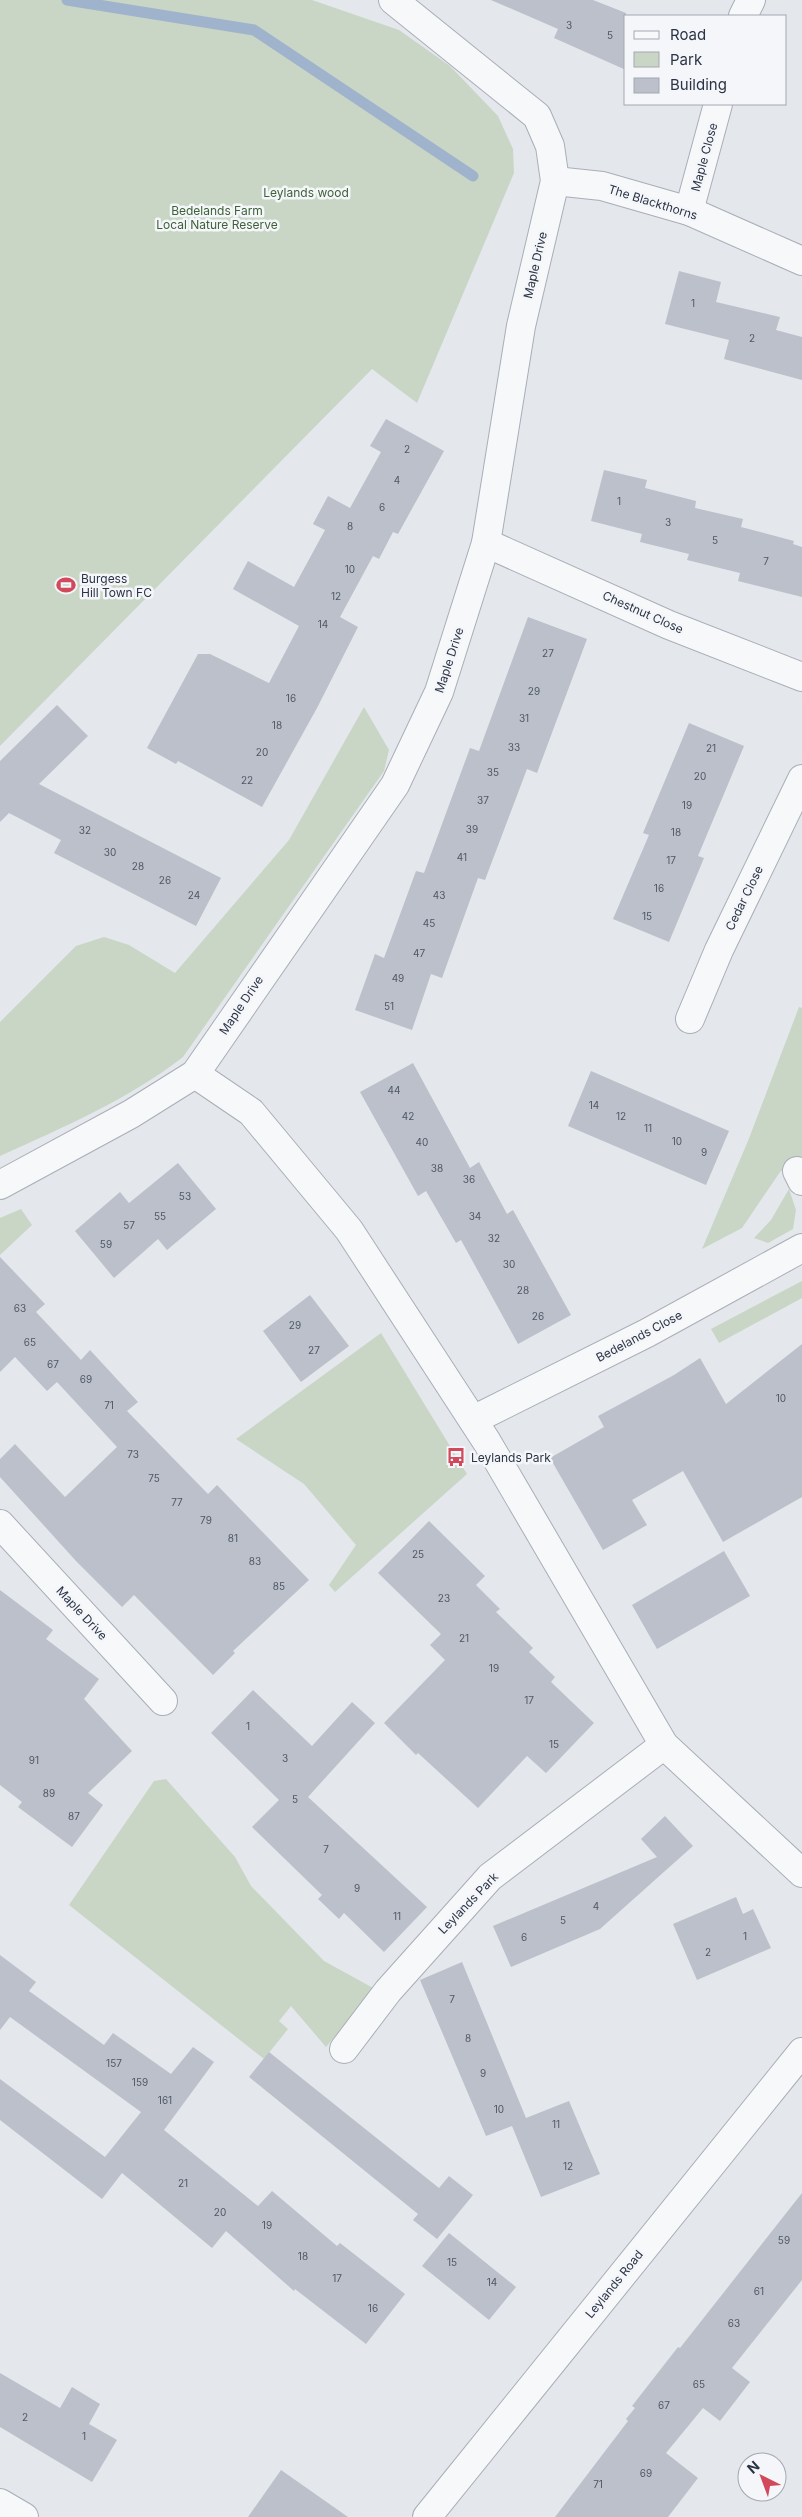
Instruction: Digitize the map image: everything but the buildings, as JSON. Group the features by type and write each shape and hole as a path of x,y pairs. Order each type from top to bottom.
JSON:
{"street":[{"name":"Maple Drive","path":"0,1185 131,1114 195,1074 395,785 439,692 486,542 521,326 555,180 550,146 537,116 424,9 393,0"},
{"path":"744,15 751,0"},
{"name":"Maple Close","path":"690,211 718,105"},
{"name":"The Blackthorns","path":"555,180 602,186 690,211 802,261"},
{"name":"Chestnut Close","path":"486,542 669,625 802,677"},
{"name":"Cedar Close","path":"690,1019 719,950 802,779"},
{"path":"195,1074 251,1112 349,1230 473,1420 664,1745 802,1873"},
{"name":"Bedelands Close","path":"473,1420 647,1333 802,1248"},
{"name":"Maple Drive","path":"0,1524 163,1701"},
{"name":"Leylands Park","path":"344,2049 388,1991 490,1877 664,1745"},
{"name":"Leylands Road","path":"427,2517 802,2052"},
{"path":"0,2503 24,2517"}],"green space":[{"name":"Bedelands Farm Local Nature Reserve","path":"0,0 312,0 399,30 450,66 498,116 513,149 514,173 417,403 372,369 0,746"},
{"path":"364,707 389,750 384,771 183,1057 140,1086 94,1112 0,1156 0,1022 76,946 104,937 129,945 175,973 289,840"},
{"path":"799,1007 802,1008 802,1156 780,1172 742,1228 702,1249 748,1141"},
{"path":"789,1189 796,1210 793,1229 768,1243 754,1238 771,1220"},
{"path":"21,1209 32,1225 0,1255 0,1218"},
{"path":"802,1281 802,1298 719,1343 711,1329"},
{"path":"381,1333 467,1474 335,1592 329,1585 356,1545 304,1484 236,1439"},
{"path":"166,1779 235,1857 251,1886 324,1961 375,1989 326,2047 291,2006 279,2021 288,2029 264,2059 69,1905 154,1781"}],"waterway":[{"path":"67,0 254,30 473,176"}],"place":[{"name":"Burgess Hill Town FC","path":"66,585"},
{"name":"Leylands Park","path":"456,1457"}],"park label":[{"name":"Leylands wood","path":"306,192"}]}
